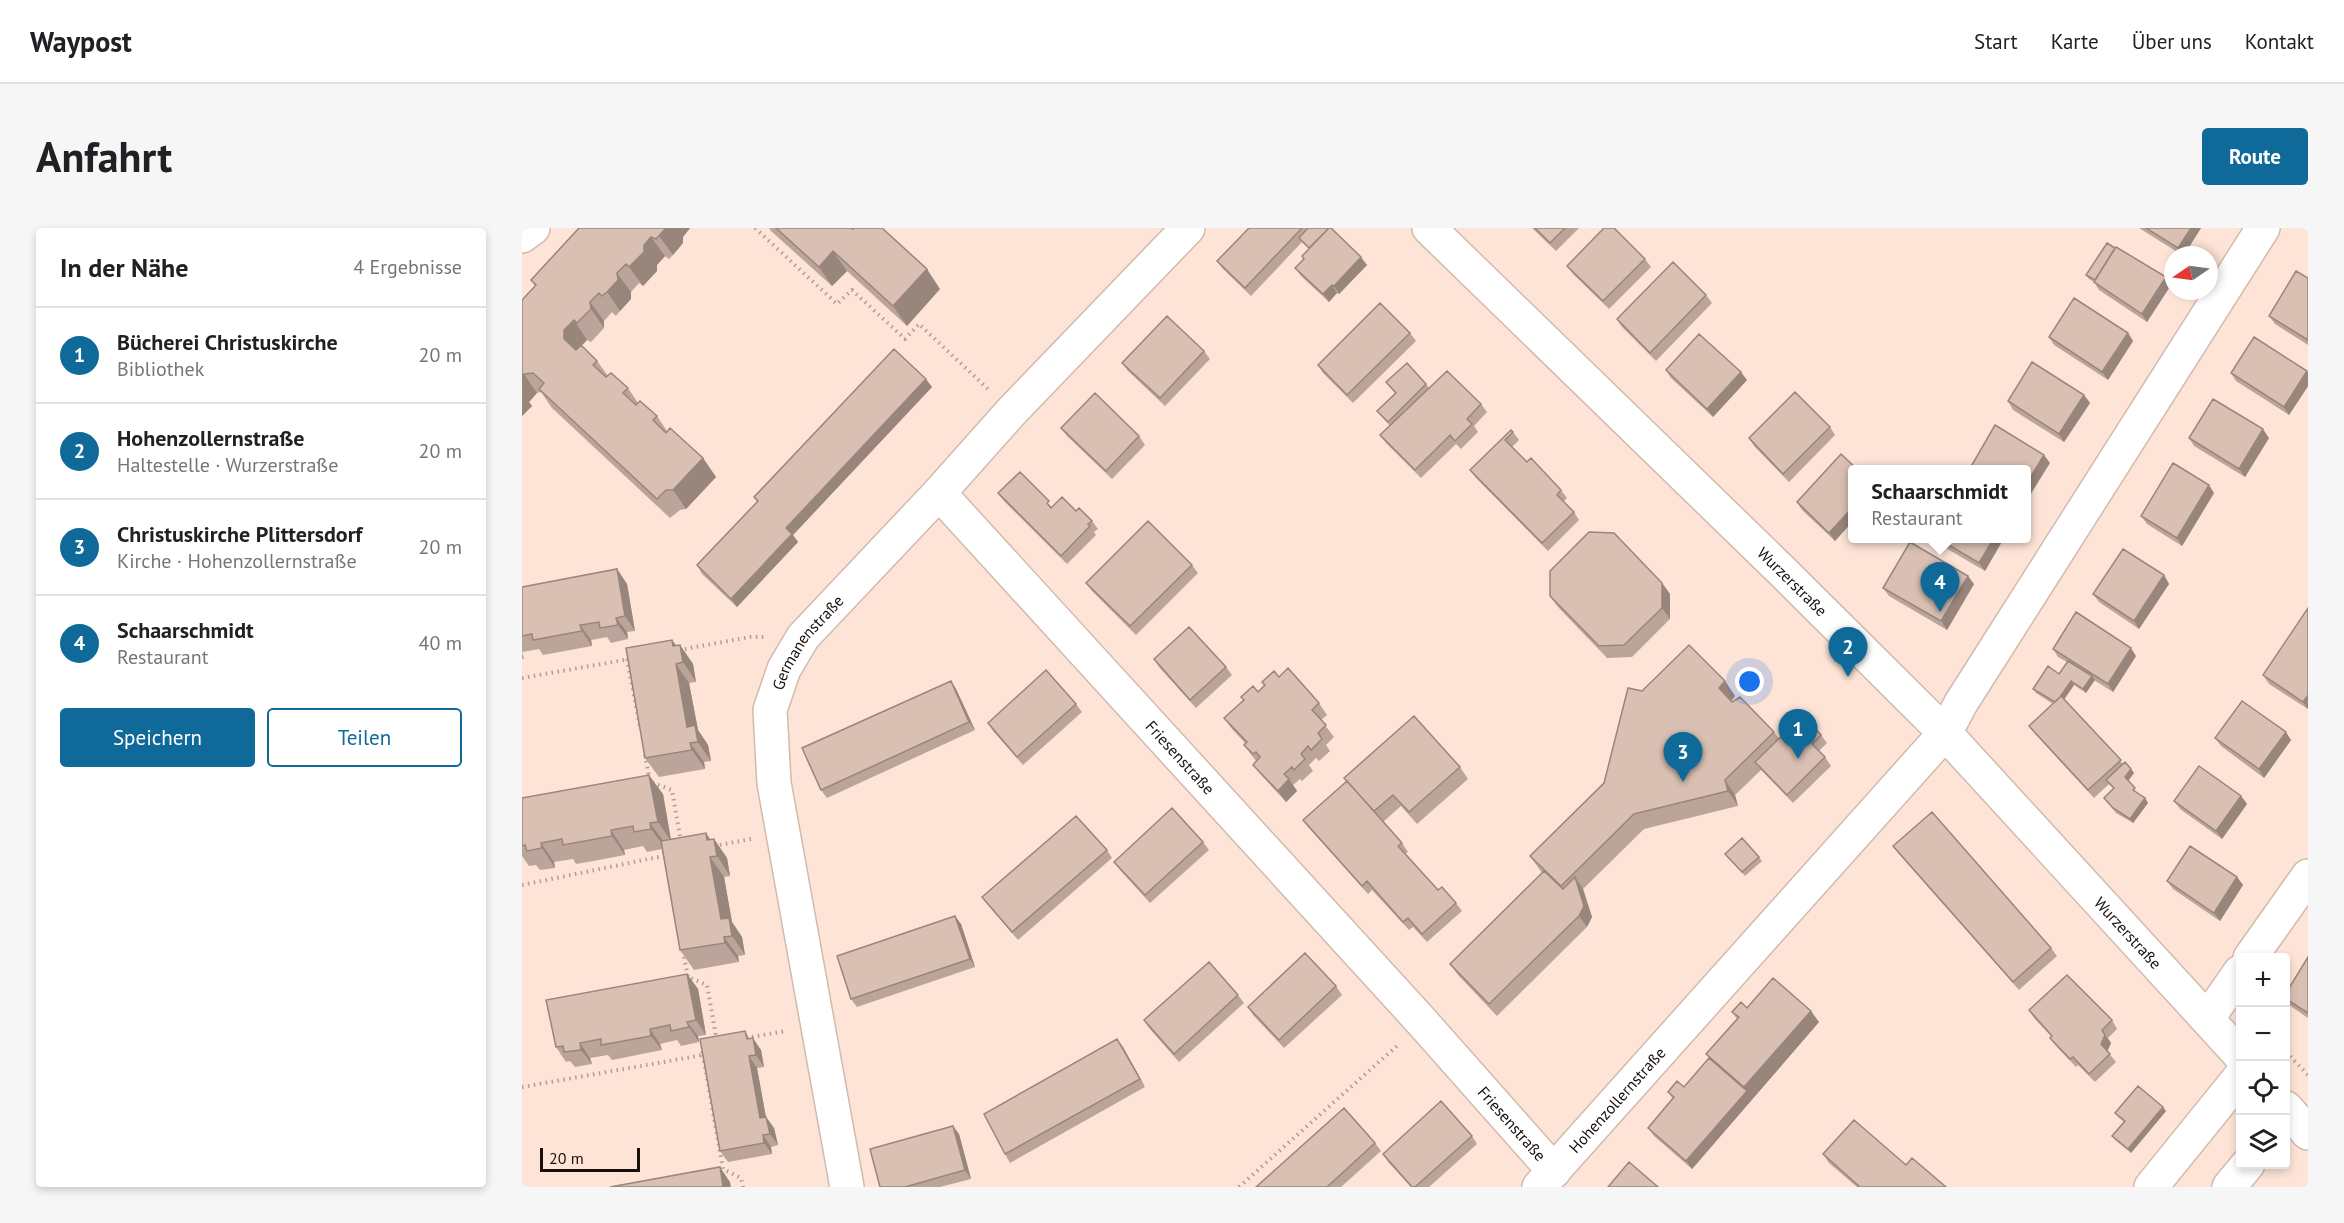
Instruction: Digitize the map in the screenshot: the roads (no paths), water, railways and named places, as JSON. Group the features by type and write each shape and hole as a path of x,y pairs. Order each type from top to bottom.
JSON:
{"street":[{"path":"522,237 533,228"},
{"name":"Germanenstraße","path":"847,1187 774,783 770,710 784,669 803,637 939,493 1012,411 1188,228"},
{"name":"Wurzerstraße","path":"1429,228 1945,733 2236,1049"},
{"name":"Hohenzollernstraße","path":"1546,1179 1945,733 1961,703 2263,228"},
{"name":"Friesenstraße","path":"939,493 1423,1023 1546,1179"},
{"path":"2253,953 2308,876"},
{"path":"2208,1018 2236,979"},
{"path":"2151,1187 2236,1083"},
{"path":"2229,1187 2244,1169"}],"place":[{"name":"Schaarschmidt","path":"1940,612"},
{"name":"Hohenzollernstraße","path":"1848,677"},
{"name":"Bücherei Christuskirche","path":"1798,759"},
{"name":"Christuskirche Plittersdorf","path":"1683,782"}]}
